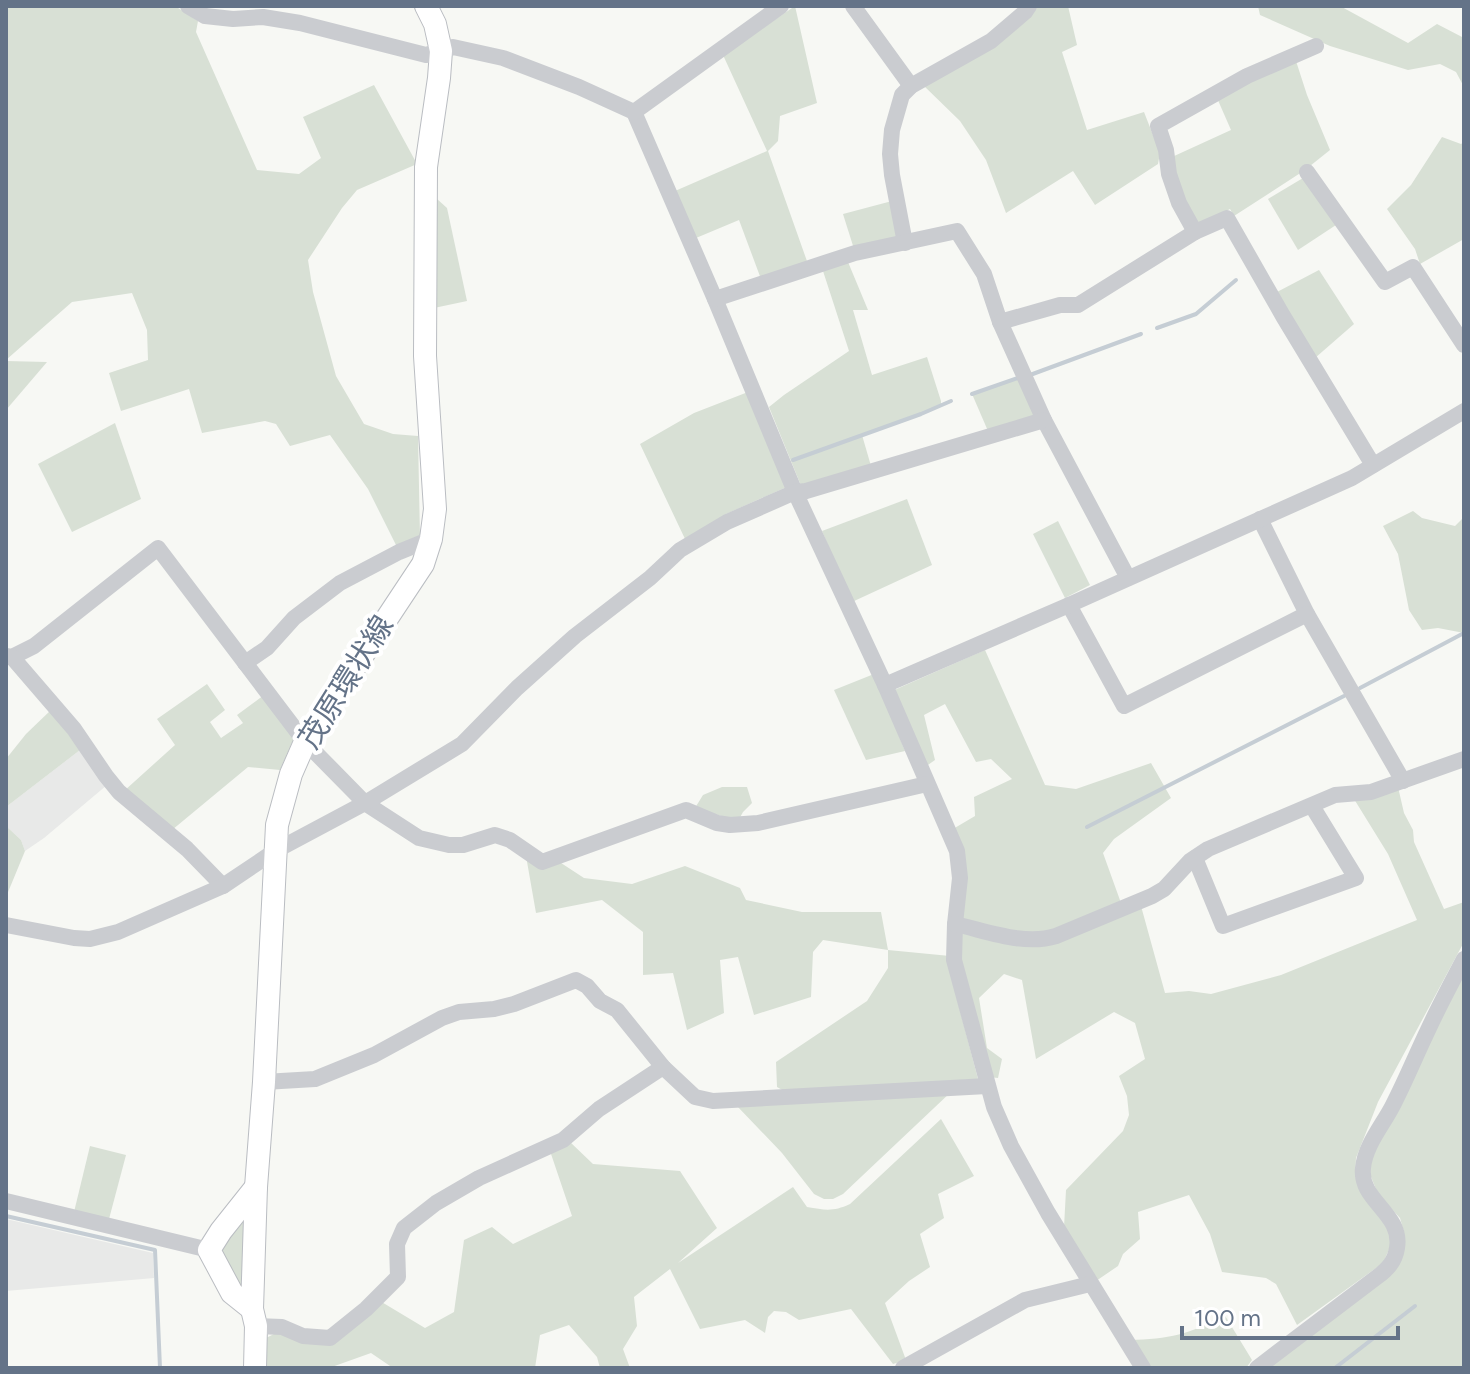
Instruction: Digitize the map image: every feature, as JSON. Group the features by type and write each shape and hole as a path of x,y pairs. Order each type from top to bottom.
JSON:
{"main road":[{"name":"茂原環状線","path":"255,1368 256,1187 277,825 291,774 305,742 423,564 431,539 435,509 425,356 426,167 441,51 435,24 426,6"},
{"path":"254,1317 232,1293 209,1250 256,1187"}],"street":[{"path":"188,6 205,16 233,19 263,17 300,23 426,55 453,47 503,58 634,112 795,492 885,685 957,851 960,878 954,960 994,1107 1011,1146 1090,1284 1143,1368"},
{"path":"634,112 781,6"},
{"path":"853,6 911,86"},
{"path":"905,243 890,154 892,130 902,95 911,86 991,41 1029,6"},
{"path":"1195,232 1179,203 1158,126 1247,76 1316,46"},
{"path":"1307,172 1385,282 1413,267 1464,345"},
{"path":"1000,322 1060,305 1078,305 1195,232 1227,218 1373,465"},
{"path":"715,299 876,247 957,231 984,274 1000,322 1044,420 1128,578"},
{"path":"885,685 1352,478 1464,411"},
{"path":"6,925 90,939 118,932 223,886 275,851 365,803 462,744 564,646 650,578 680,550 727,522 795,492 1044,420"},
{"path":"1260,519 1307,614 1403,781"},
{"path":"245,663 267,648 294,618 340,583 431,539"},
{"path":"223,886 187,849 119,792 74,729 9,656 34,646 158,548 305,742 365,803 419,838 463,845 495,835 510,840 542,862 686,810 717,823 758,823 927,784"},
{"path":"1069,605 1124,706 1307,614"},
{"path":"955,924 1041,941 1152,896 1208,849 1335,795 1371,792 1464,759"},
{"path":"1195,858 1223,926 1356,878 1312,806"},
{"path":"1257,1368 1377,1277 1395,1257 1398,1232 1363,1182 1363,1166 1367,1152 1393,1106 1464,959"},
{"path":"264,1082 315,1079 374,1055 442,1018 459,1012 514,1004 576,980 587,986 600,1001 617,1010 663,1067 695,1097 713,1101 987,1086"},
{"path":"254,1317 303,1336 330,1338 366,1309 398,1277 397,1244 404,1228 436,1203 479,1178 563,1140 599,1109 663,1067"},
{"path":"6,1201 209,1250"},
{"path":"903,1368 1025,1300 1090,1284"}],"shaded area":[{"path":"6,6 175,6 198,21 196,32 257,170 299,174 321,158 303,117 374,85 417,164 357,190 308,260 313,292 336,376 364,424 393,434 418,436 420,537 397,547 368,489 330,435 290,446 276,424 265,421 202,433 189,389 121,411 109,373 148,360 147,330 132,293 72,302 6,360"},
{"path":"795,6 817,103 780,116 778,141 768,151 808,264 761,279 739,220 696,238 675,191 767,151 723,55"},
{"path":"1033,6 1068,6 1077,45 1062,52 1087,130 1144,112 1160,153 1158,164 1095,205 1073,171 1006,213 986,160 960,121 923,85"},
{"path":"1258,6 1340,6 1408,43 1437,24 1464,38 1464,87 1456,72 1440,64 1408,70 1330,46 1260,15"},
{"path":"1296,61 1330,150 1234,216 1230,209 1202,224 1183,204 1172,157 1231,130 1217,98"},
{"path":"1442,137 1461,144 1464,142 1464,239 1420,264 1415,249 1387,209 1411,185"},
{"path":"1303,178 1336,225 1298,250 1268,199"},
{"path":"432,199 437,199 447,208 467,301 434,308"},
{"path":"892,201 898,235 895,241 854,249 843,214"},
{"path":"848,262 868,310 853,310 872,375 927,357 941,405 862,435 871,466 802,488 769,407 849,351 823,271"},
{"path":"1319,270 1354,324 1315,358 1277,292"},
{"path":"6,361 47,362 6,410"},
{"path":"1018,378 1038,419 988,431 972,394"},
{"path":"748,392 789,486 726,514 686,541 640,444 694,413"},
{"path":"115,423 141,499 72,532 38,464"},
{"path":"907,499 932,565 852,602 822,531"},
{"path":"1413,511 1422,518 1455,526 1464,517 1464,633 1438,628 1422,630 1409,610 1398,554 1383,526"},
{"path":"1058,521 1090,585 1065,598 1033,534"},
{"path":"985,650 1045,785 1076,789 1151,763 1171,798 1114,839 1103,853 1121,903 1053,934 1021,933 960,921 953,829 975,816 974,797 1012,779 991,759 976,762 945,704 924,715 935,760 925,767 892,691"},
{"path":"874,674 905,751 866,760 834,690"},
{"path":"207,684 225,710 210,722 221,738 243,723 237,715 264,695 294,738 280,770 248,767 172,830 124,791 175,745 157,719"},
{"path":"51,710 80,750 6,807 6,759"},
{"path":"80,750 107,785 25,851 21,840 6,826 6,807"},
{"path":"722,787 747,787 752,803 738,821 695,808 703,795"},
{"path":"1398,787 1414,842 1444,909 1464,902 1464,942 1378,1102 1356,1158 1355,1176 1364,1195 1388,1224 1391,1245 1383,1263 1297,1325 1276,1284 1266,1278 1222,1272 1210,1234 1189,1195 1138,1212 1140,1239 1123,1254 1118,1266 1096,1281 1064,1227 1066,1190 1123,1131 1129,1115 1127,1096 1119,1076 1145,1059 1135,1023 1114,1012 1036,1059 1022,980 1004,974 979,998 987,1048 1002,1059 998,1078 989,1077 962,984 961,930 1041,944 1141,906 1165,993 1189,991 1211,994 1281,975 1417,920 1388,854 1354,799"},
{"path":"6,826 21,840 25,851 6,897"},
{"path":"526,856 558,861 584,878 632,884 685,866 740,888 746,900 802,912 881,912 888,950 823,940 813,952 811,997 754,1015 738,957 720,960 724,1013 687,1030 673,973 643,975 643,932 602,900 536,913"},
{"path":"888,950 950,956 952,980 978,1079 784,1091 777,1087 776,1062 867,1001 888,968"},
{"path":"1464,968 1464,1368 1262,1368 1391,1268 1404,1232 1400,1218 1378,1194 1367,1167"},
{"path":"952,1091 843,1194 833,1199 814,1194 782,1153 737,1106"},
{"path":"941,1119 974,1176 938,1194 944,1218 920,1234 930,1267 885,1303 906,1360 893,1364 851,1309 799,1320 786,1312 774,1311 768,1317 765,1333 745,1320 700,1329 670,1269 634,1297 637,1326 623,1349 630,1368 600,1368 597,1357 569,1325 540,1335 535,1368 393,1368 371,1353 329,1368 263,1368 264,1339 278,1332 326,1343 380,1301 425,1328 454,1312 464,1240 492,1227 513,1244 572,1216 550,1151 569,1141 593,1164 680,1171 717,1228 678,1263 793,1187 807,1207 829,1210 850,1204"},
{"path":"90,1146 126,1155 109,1219 74,1212"},
{"path":"248,1205 245,1289 241,1291 216,1250"},
{"path":"6,1219 153,1253 154,1278 6,1291"},
{"path":"1224,1314 1252,1360 1246,1368 1146,1368 1129,1340 1179,1334"}],"waterway":[{"path":"1157,328 1196,314 1236,280"},
{"path":"1030,375 1141,334"},
{"path":"972,394 1018,378"},
{"path":"793,460 951,401"},
{"path":"1360,688 1464,633"},
{"path":"1087,827 1344,696"},
{"path":"6,1216 155,1250 160,1368"},
{"path":"1335,1368 1415,1306"}]}
